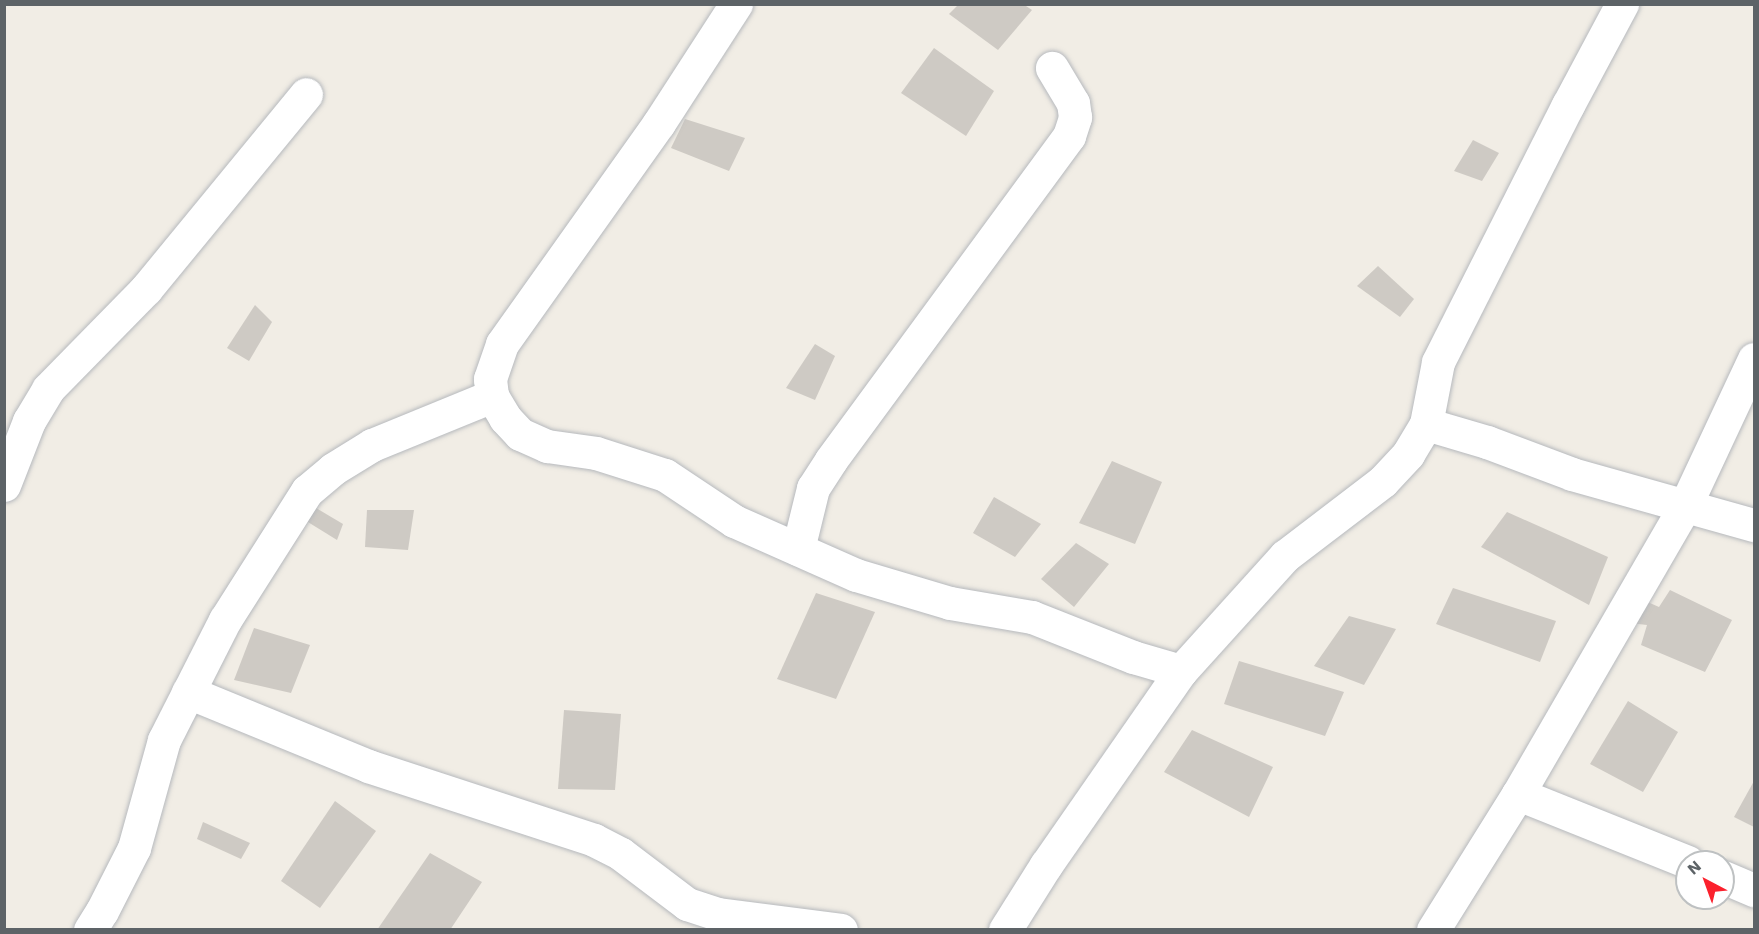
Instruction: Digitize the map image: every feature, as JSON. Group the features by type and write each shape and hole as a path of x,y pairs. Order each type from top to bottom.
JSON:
{"street":[{"path":"736,4 659,123 502,344 490,378 492,396 505,418 520,434 547,446 596,453 665,475 734,521 856,575 950,603 1032,617 1133,657 1181,671"},
{"path":"1005,930 1046,865 1181,671 1285,556 1383,481 1408,454 1426,424 1429,396 1438,362 1568,105 1623,4"},
{"path":"798,549 813,488 831,460 1069,136 1075,117 1073,104 1052,68"},
{"path":"4,485 29,421 48,389 146,289 306,94"},
{"path":"1433,930 1518,794 1686,504 1755,359"},
{"path":"90,930 102,912 134,848 164,740 225,620 287,519 307,492 333,469 372,445 492,396"},
{"path":"1426,424 1486,442 1572,474 1755,525"},
{"path":"188,692 368,766 594,840 621,854 687,904 718,914 842,930"},
{"path":"1518,794 1675,857"},
{"path":"1735,882 1755,890"}],"building":[{"path":"959,4 1023,4 1032,10 998,50 949,14"},
{"path":"934,48 994,91 966,136 901,93"},
{"path":"685,119 745,138 729,171 671,148"},
{"path":"1473,140 1499,153 1482,181 1454,171"},
{"path":"1378,266 1414,299 1400,317 1357,286"},
{"path":"255,305 272,322 249,361 227,348"},
{"path":"815,344 835,356 815,400 786,388"},
{"path":"1112,461 1162,482 1135,544 1079,523"},
{"path":"994,497 1041,524 1015,557 973,533"},
{"path":"311,505 343,524 337,540 303,519"},
{"path":"367,510 414,510 408,550 365,547"},
{"path":"1507,512 1608,557 1589,605 1481,547"},
{"path":"1076,543 1109,564 1074,607 1041,579"},
{"path":"1453,588 1556,621 1540,662 1436,624"},
{"path":"1670,590 1732,620 1705,672 1641,645 1647,625 1630,623 1643,600 1659,607"},
{"path":"816,593 875,612 836,699 777,679"},
{"path":"1349,616 1396,629 1364,685 1314,666"},
{"path":"254,628 310,645 291,693 234,680"},
{"path":"1239,661 1344,692 1325,736 1224,704"},
{"path":"1628,701 1678,732 1643,792 1590,764"},
{"path":"564,710 621,714 615,790 558,789"},
{"path":"1192,730 1273,767 1249,817 1164,772"},
{"path":"1754,781 1754,827 1734,817"},
{"path":"335,801 376,831 320,908 281,881"},
{"path":"203,822 250,843 241,859 197,839"},
{"path":"430,853 482,882 450,930 377,930"}]}
